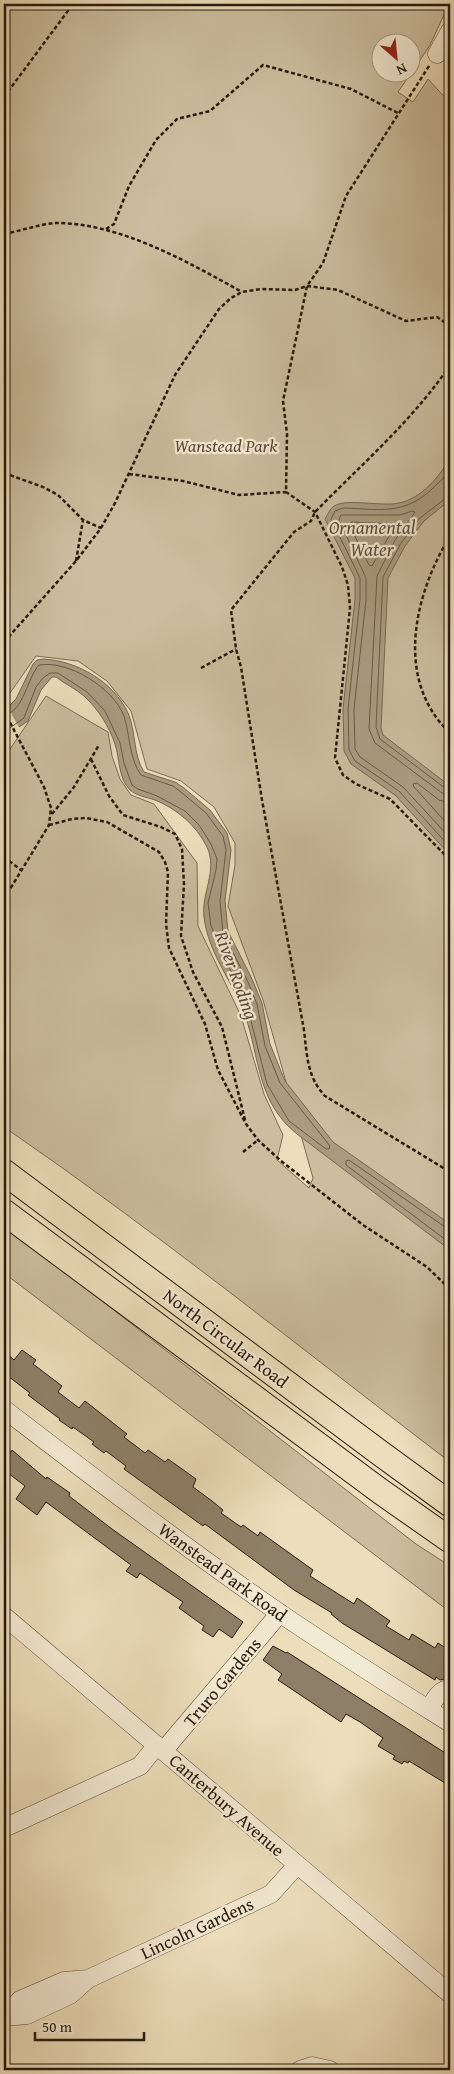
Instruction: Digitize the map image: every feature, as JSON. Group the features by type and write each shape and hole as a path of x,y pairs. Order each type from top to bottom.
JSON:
{"highway":[{"name":"North Circular Road","path":"4,1172 450,1504"},
{"name":"North Circular Road","path":"4,1212 380,1491 450,1540"}],"street":[{"path":"437,54 450,31"},
{"name":"Wanstead Park Road","path":"4,1409 116,1495 280,1613 356,1664 450,1723"},
{"name":"Truro Gardens","path":"4,1828 140,1766 161,1748 280,1613"},
{"name":"Canterbury Avenue","path":"4,1616 450,1994"},
{"path":"428,1709 437,1695 446,1688 450,1689"},
{"name":"Lincoln Gardens","path":"4,2016 20,2000 64,1982 88,1979 271,1894 297,1865"},
{"path":"300,2070 312,2066 330,2070"}],"path":[{"path":"4,97 73,4"},
{"path":"286,492 287,434 283,401 307,286 323,263 346,196 437,54"},
{"path":"106,228 114,224 129,186 156,140 177,119 210,111 262,65 351,89 398,113"},
{"path":"4,234 55,223 106,228 189,263 242,292"},
{"path":"4,642 76,561 101,528 129,474 174,375 219,309 231,298 242,292 261,288 295,290 307,286 338,290 406,320 437,317 450,325"},
{"path":"450,365 437,385 315,512 310,520 294,532 231,610 262,800 304,1030 308,1068 317,1088 324,1096 450,1172"},
{"path":"4,472 42,487 58,496 83,520 101,528"},
{"path":"129,474 183,481 239,495 286,492 315,512 342,567 348,585 350,608 335,758 343,775 356,784 390,799 450,860"},
{"path":"76,561 83,520"},
{"path":"450,536 426,585 418,626 414,662 422,694 442,725 450,732"},
{"path":"201,668 236,649"},
{"path":"4,711 44,787 52,814"},
{"path":"4,899 49,825 52,814 64,801 99,745"},
{"path":"91,759 109,796 124,816 161,827 175,834 182,849 184,884 181,936 193,972 222,1027 246,1124"},
{"path":"49,825 72,819 86,818 107,822 158,852 166,862 168,872 166,924 169,948 205,1024 218,1070 246,1124 258,1140 281,1160 363,1225 427,1267 450,1289"},
{"path":"4,857 21,870"},
{"path":"243,1152 258,1140"}],"green space":[{"name":"Wanstead Park","path":"4,4 449,4 430,45 422,57 422,32 372,32 372,82 405,82 398,92 413,102 428,79 450,103 450,1462 174,1250 4,1127 4,751 8,752 46,696 108,732 112,756 120,779 131,795 154,804 197,863 198,926 241,1016 264,1094 283,1135 277,1160 309,1188 313,1178 263,1000 228,906 235,865 235,843 214,807 181,781 147,769 131,711 107,681 78,661 36,656 10,693 4,698"},
{"path":"4,1225 416,1544 450,1566 450,1612 4,1273"}],"water":[{"name":"Ornamental Water","path":"450,458 450,500 424,521 405,546 388,578 381,728 383,735 450,786 450,855 395,795 351,764 344,751 343,709 355,599 355,578 325,519 334,506 340,504 392,504 407,501 429,486"},
{"name":"River Roding","path":"44,659 69,664 81,669 93,675 114,692 122,702 131,720 136,751 144,772 175,782 184,788 210,810 227,833 231,850 225,901 228,931 262,1003 270,1044 285,1081 333,1142 450,1224 450,1250 297,1134 284,1122 274,1108 262,1079 245,1015 210,943 206,930 204,908 211,865 207,847 192,825 178,813 155,800 130,790 121,774 113,737 94,706 78,691 56,677 52,677 41,690 28,721 4,737 4,711 16,699 33,664 37,660"}],"pier":[{"path":"7,706 20,729 12,735 4,721 4,708"}],"building":[{"path":"22,1350 36,1360 33,1364 62,1386 58,1392 79,1408 85,1401 127,1434 124,1437 145,1453 148,1450 165,1462 168,1459 196,1479 193,1487 223,1510 221,1513 258,1536 260,1532 313,1570 310,1576 354,1604 357,1598 390,1621 386,1626 409,1640 412,1634 435,1648 438,1643 450,1651 449,1678 440,1680 436,1677 435,1680 342,1623 332,1613 294,1590 205,1524 203,1526 124,1469 126,1466 106,1451 104,1453 92,1444 94,1442 73,1427 72,1429 59,1420 28,1395 30,1393 4,1373 4,1351 14,1360"},
{"path":"4,1446 11,1452 12,1450 46,1479 47,1477 70,1493 69,1496 112,1529 243,1622 232,1638 219,1629 213,1637 202,1630 204,1626 179,1608 183,1602 140,1573 137,1578 126,1571 131,1565 46,1502 37,1515 16,1499 25,1486 4,1470"},
{"path":"273,1646 287,1652 450,1756 450,1786 409,1761 408,1763 404,1761 402,1764 393,1759 395,1756 378,1746 383,1738 360,1722 346,1714 341,1722 278,1680 282,1674 263,1660"}]}
